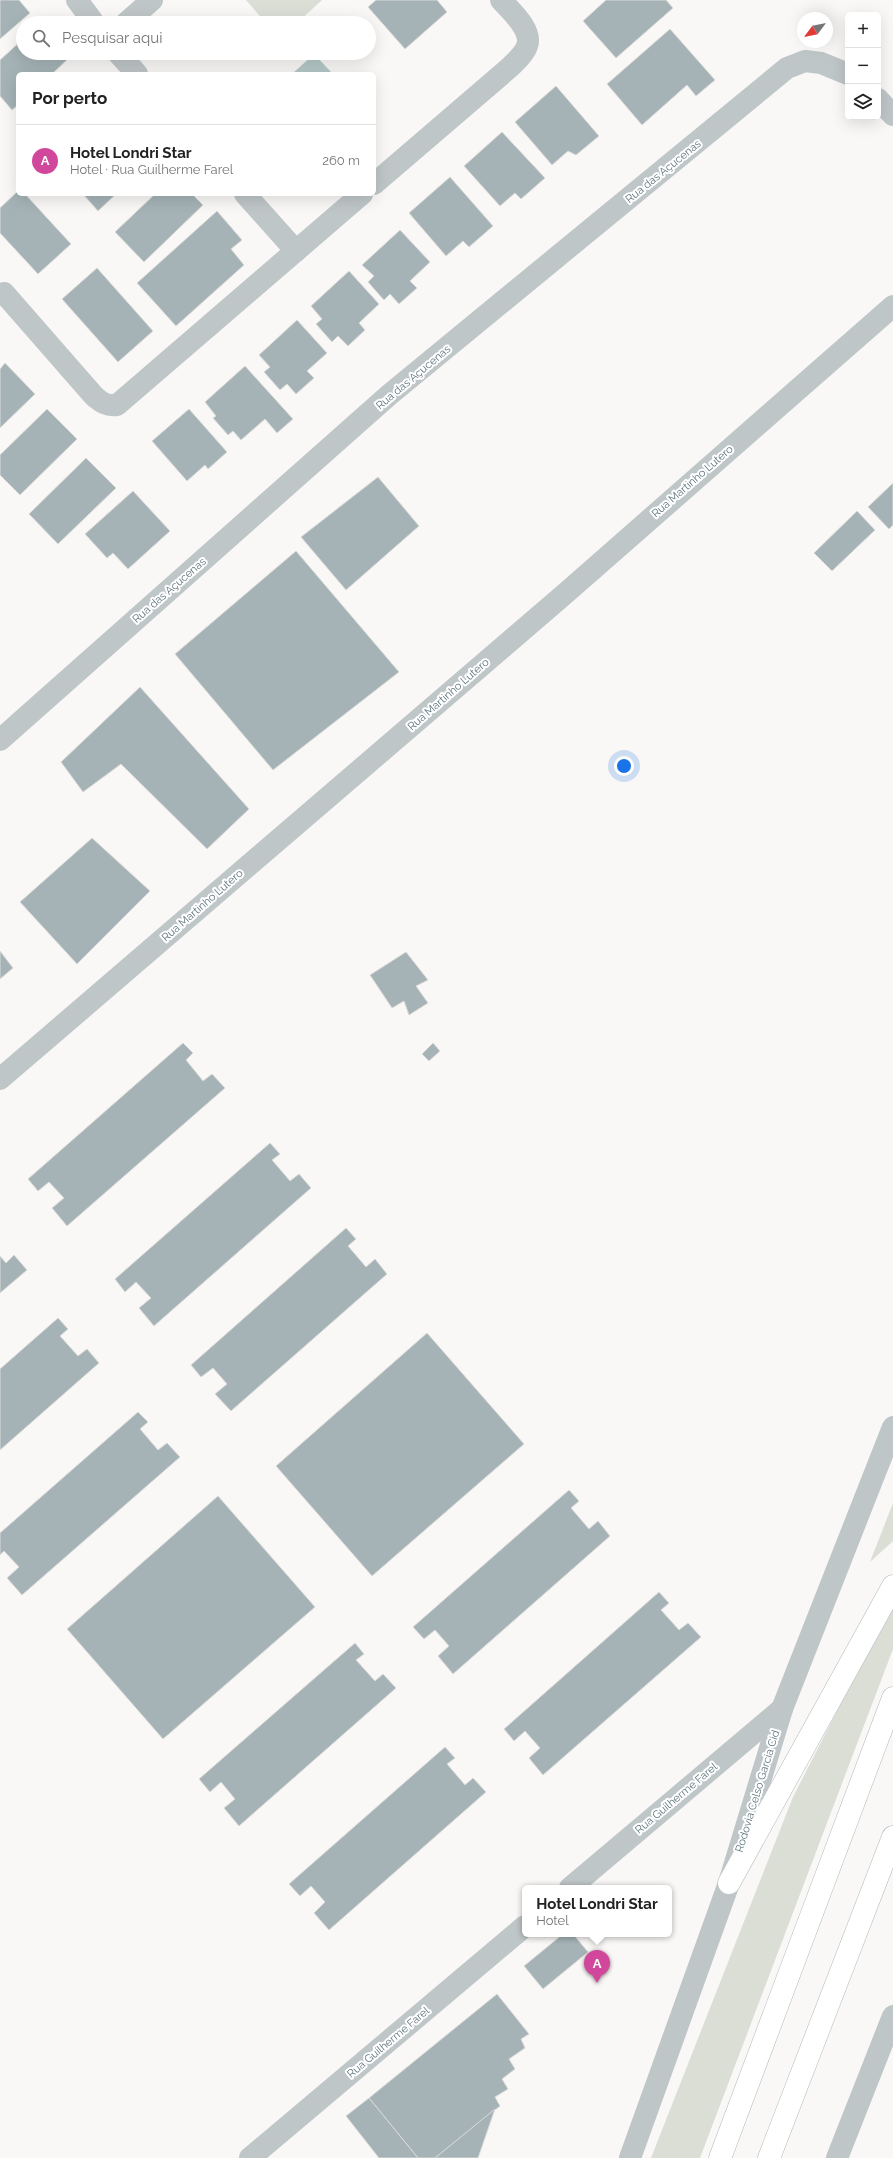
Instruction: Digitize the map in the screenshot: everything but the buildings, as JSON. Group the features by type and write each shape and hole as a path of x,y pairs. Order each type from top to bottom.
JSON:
{"highway":[{"path":"729,1883 893,1586"},
{"path":"720,2158 893,1698"},
{"path":"769,2158 893,1837"}],"street":[{"path":"77,0 89,16"},
{"path":"134,16 152,0"},
{"path":"376,182 503,73 522,54 528,40 525,30 501,0"},
{"path":"124,60 135,72"},
{"name":"Rua das Açucenas","path":"0,740 389,395 787,68 805,61 821,63 845,73"},
{"path":"881,102 893,115"},
{"path":"247,196 296,251"},
{"path":"4,293 94,396 102,403 110,406 117,405 360,196"},
{"name":"Rua Martinho Lutero","path":"0,1079 549,607 893,306"},
{"name":"Rodovia Celso Garcia Cid","path":"630,2158 729,1883 782,1709 893,1427"},
{"name":"Rua Guilherme Farel","path":"574,1885 782,1709"},
{"name":"Rua Guilherme Farel","path":"250,2158 522,1929"},
{"path":"837,2158 893,2016"}],"shaded area":[{"path":"246,0 322,0 305,16 260,16"},
{"path":"307,60 320,60 331,72 294,72"},
{"path":"893,1503 893,1541 870,1562"},
{"path":"893,1607 893,1649 700,2158 651,2158 793,1797"}],"place":[{"name":"Hotel Londri Star","path":"597,1983"}]}
